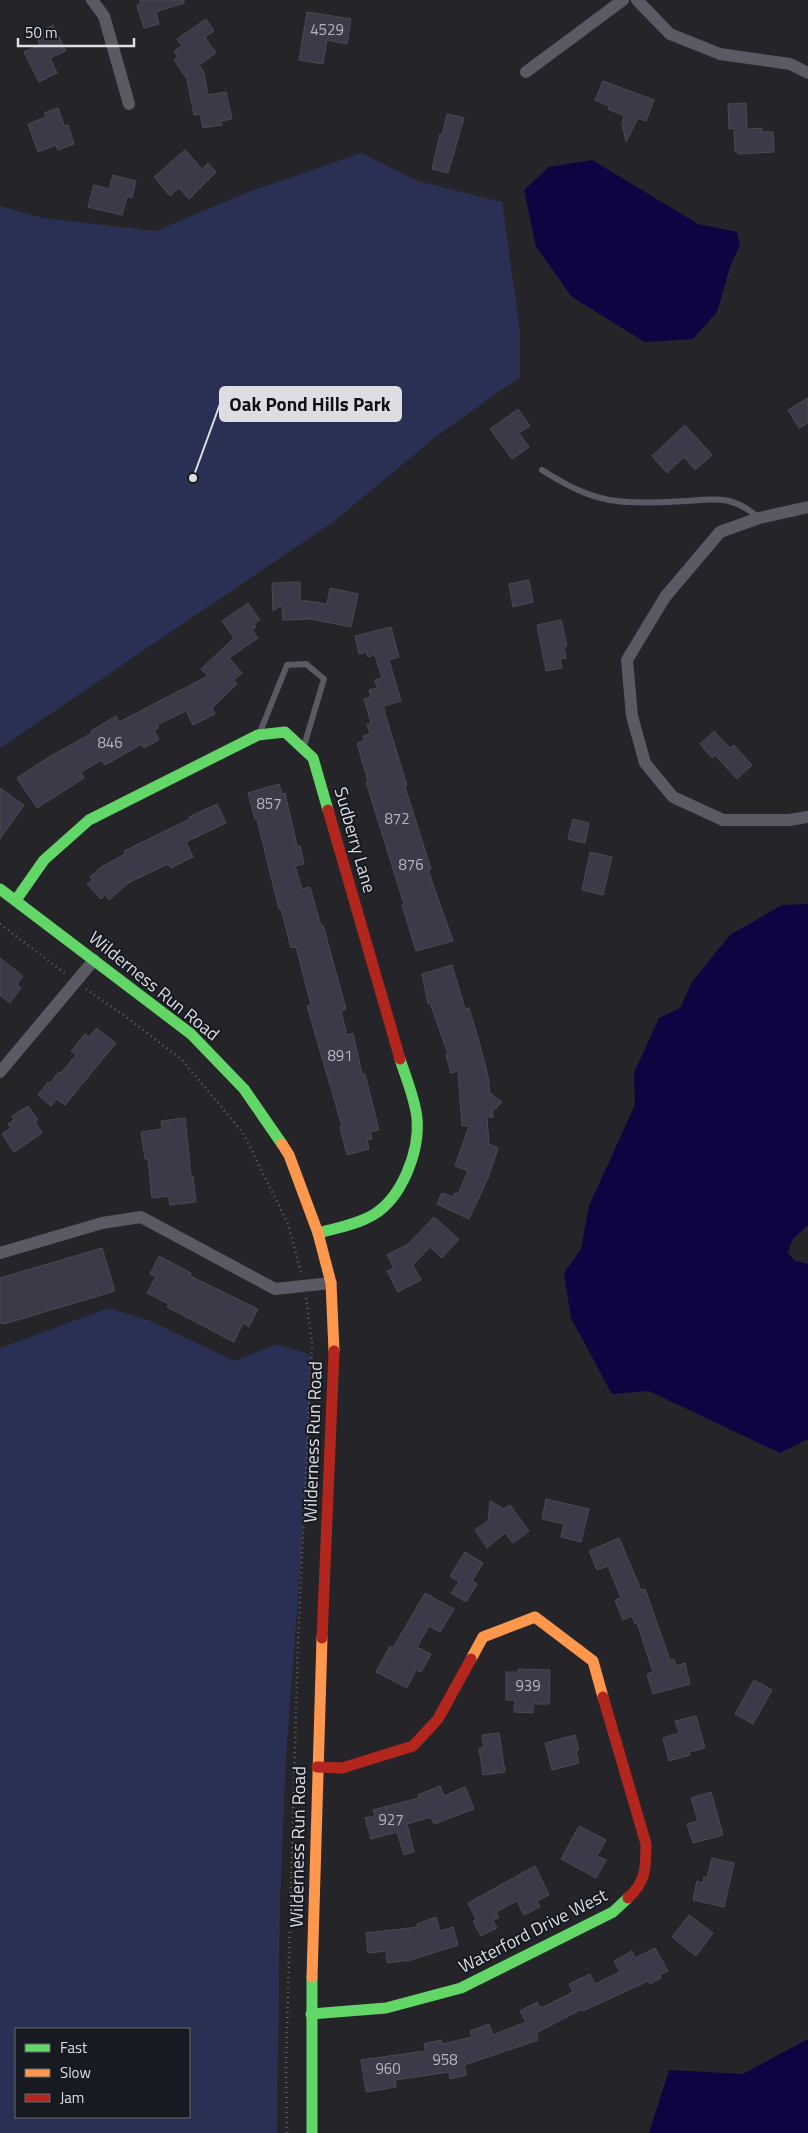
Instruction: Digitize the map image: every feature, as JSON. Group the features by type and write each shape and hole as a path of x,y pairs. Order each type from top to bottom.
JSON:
{"street":[{"path":"92,0 104,16 129,104"},
{"path":"526,72 623,0"},
{"path":"637,0 670,34 720,54 790,64 808,74"},
{"path":"808,507 759,518 720,532 665,596 627,660 632,716 645,763 673,797 724,820 789,820 808,817"},
{"name":"Sudberry Lane","path":"16,900 44,860 89,820 258,735 285,732 313,758 417,1117 417,1143 412,1160 401,1183 387,1204 374,1214 318,1233"},
{"name":"Wilderness Run Road","path":"0,889 191,1034 244,1089 289,1155 318,1233 331,1283 334,1358 317,1767 311,2014 312,2133"},
{"path":"0,1072 94,960"},
{"path":"0,1253 102,1223 142,1217 275,1289 331,1283"},
{"name":"Waterford Drive West","path":"311,2014 386,2008 461,1988 613,1912 638,1889 646,1868 646,1844 593,1661 536,1617 483,1637 438,1719 413,1746 342,1768 317,1767"}],"lane":[{"path":"542,470 568,486 598,497 617,501 646,502 720,500 745,507 759,518"},
{"path":"258,735 287,665 306,664 324,679 303,748"}],"path":[{"path":"0,924 182,1060 243,1133 288,1224 304,1286 312,1349 298,1652 286,2054 287,2133"}],"shaded area":[{"path":"361,153 418,181 502,202 520,331 520,377 438,435 333,522 0,748 0,206 43,218 156,231 248,192"},
{"path":"592,160 698,224 737,232 740,245 731,264 717,312 693,339 645,342 572,297 536,247 524,190 549,167"},
{"path":"808,904 808,1225 792,1240 788,1253 795,1261 808,1264 808,1439 780,1453 649,1391 612,1394 571,1318 564,1273 581,1249 589,1206 635,1105 634,1073 659,1018 680,1008 692,982 730,935 782,905"},
{"path":"109,1308 148,1320 235,1361 277,1344 311,1355 306,1490 286,1757 280,1904 277,2133 0,2133 0,1348"},
{"path":"808,2039 808,2133 649,2133 669,2070 743,2074"}],"building":[{"path":"140,0 184,0 184,3 156,12 159,24 144,28 137,5 141,3"},
{"path":"307,12 351,19 347,44 327,40 323,64 299,60"},
{"path":"206,19 214,31 205,37 216,53 199,65 204,73 208,95 226,92 232,119 221,121 222,125 203,128 200,114 194,115 187,79 174,60 178,57 174,51 182,46 177,39"},
{"path":"53,25 66,51 50,58 57,73 39,82 24,52 40,45 35,34"},
{"path":"603,81 654,100 646,121 638,118 626,142 622,124 624,116 608,109 609,106 595,100"},
{"path":"746,103 747,129 762,128 762,132 773,132 774,152 738,154 738,152 735,152 734,128 729,129 728,104"},
{"path":"58,108 64,126 68,125 74,144 58,150 56,145 38,152 28,124 46,117 44,113"},
{"path":"447,114 464,118 448,173 432,169"},
{"path":"185,150 202,169 208,163 216,172 189,199 179,188 170,196 154,177"},
{"path":"113,175 136,181 132,198 127,196 122,215 88,207 94,185 109,189"},
{"path":"808,398 808,423 799,428 788,410"},
{"path":"518,409 530,426 519,433 529,447 512,459 490,429"},
{"path":"685,425 712,455 695,470 684,457 667,473 652,456"},
{"path":"529,580 533,602 513,607 509,584"},
{"path":"300,582 300,600 327,604 330,588 358,594 351,627 311,619 283,620 282,605 273,611 272,583"},
{"path":"248,603 260,620 254,624 256,627 252,630 258,638 229,658 242,673 234,680 237,684 212,708 215,714 193,725 186,711 157,725 159,728 154,730 159,740 144,748 142,744 105,765 102,760 81,772 84,778 37,808 17,778 49,757 92,733 91,731 116,716 119,722 208,676 201,669 234,638 222,621"},
{"path":"561,620 567,646 564,647 566,658 560,659 562,668 546,671 537,625"},
{"path":"391,627 399,657 389,660 401,701 384,706 384,710 407,786 405,787 431,869 428,870 453,941 416,951 402,905 404,904 366,782 368,781 357,743 364,741 363,736 370,734 367,724 371,723 364,699 371,697 369,690 377,688 375,680 382,678 375,655 368,657 367,652 359,654 355,636"},
{"path":"714,731 730,748 734,745 752,765 737,779 715,755 712,758 700,744"},
{"path":"279,784 282,794 285,793 297,846 300,846 304,864 295,866 302,889 310,887 321,926 323,925 346,1009 341,1011 347,1035 353,1033 362,1074 365,1074 379,1130 370,1132 372,1139 367,1140 369,1149 347,1155 340,1127 342,1126 307,1006 311,1005 296,947 291,948 281,908 279,909 257,819 255,819 248,793"},
{"path":"0,788 24,805 0,839"},
{"path":"217,804 226,823 186,842 193,857 171,868 168,864 128,883 109,900 105,895 101,899 87,884 93,880 90,877 101,867 125,854 124,851"},
{"path":"573,819 589,823 585,843 568,839"},
{"path":"590,852 612,857 603,895 582,890"},
{"path":"0,958 23,976 17,984 21,988 10,1003 0,995"},
{"path":"452,965 465,1009 469,1008 478,1038 488,1076 490,1093 502,1102 493,1111 493,1117 487,1117 489,1144 498,1148 488,1178 469,1219 437,1204 442,1193 453,1197 455,1193 458,1194 468,1171 455,1166 469,1126 462,1126 458,1071 451,1073 446,1055 448,1054 430,1003 428,1004 422,974"},
{"path":"96,1028 116,1043 65,1105 57,1099 51,1106 38,1095 48,1082 50,1083 59,1072 61,1073 76,1055 71,1051 85,1034 89,1037"},
{"path":"28,1106 38,1120 35,1122 42,1133 14,1152 2,1134 11,1128 8,1124 14,1120 12,1116"},
{"path":"185,1118 191,1176 193,1176 196,1202 170,1205 169,1196 152,1198 148,1159 145,1159 141,1132 162,1129 161,1121"},
{"path":"434,1217 459,1239 442,1258 430,1247 413,1265 421,1280 398,1292 387,1271 394,1268 387,1255 408,1244"},
{"path":"102,1248 115,1291 4,1324 0,1323 0,1278"},
{"path":"159,1256 191,1273 190,1276 258,1309 249,1327 243,1323 234,1342 167,1307 169,1304 147,1293 156,1277 150,1274"},
{"path":"546,1499 589,1509 581,1542 561,1537 564,1524 542,1519"},
{"path":"490,1501 504,1509 510,1505 529,1531 513,1543 505,1533 487,1548 475,1530 488,1521"},
{"path":"619,1538 641,1590 645,1589 670,1660 674,1659 676,1666 685,1663 690,1684 653,1694 647,1674 653,1672 637,1623 635,1624 632,1616 623,1620 615,1600 621,1598 608,1566 597,1570 589,1551"},
{"path":"465,1552 483,1563 472,1581 477,1584 466,1602 451,1593 459,1582 450,1576"},
{"path":"425,1593 454,1609 440,1632 429,1626 417,1647 431,1654 421,1672 416,1670 407,1688 376,1672 390,1646 393,1648"},
{"path":"518,1669 550,1670 549,1704 533,1704 533,1713 514,1712 515,1700 506,1700 506,1672 518,1672"},
{"path":"754,1680 772,1690 753,1724 735,1714"},
{"path":"696,1716 705,1748 689,1752 690,1755 669,1761 663,1738 679,1733 675,1721"},
{"path":"499,1733 505,1772 483,1775 479,1748 484,1748 482,1735"},
{"path":"575,1735 579,1750 576,1751 579,1763 552,1770 545,1743"},
{"path":"440,1786 444,1796 465,1787 474,1809 434,1824 431,1817 407,1824 414,1852 404,1855 397,1832 371,1839 365,1818 375,1816 373,1810 419,1798 418,1795"},
{"path":"711,1792 723,1835 693,1843 687,1824 698,1821 691,1798"},
{"path":"579,1826 606,1840 597,1856 606,1860 596,1878 561,1859"},
{"path":"712,1858 734,1863 724,1907 693,1900 697,1881 703,1883 704,1877 707,1878"},
{"path":"535,1866 549,1895 537,1901 540,1907 524,1915 517,1901 496,1912 499,1918 493,1920 497,1928 481,1936 473,1921 476,1919 468,1903"},
{"path":"689,1915 713,1933 696,1956 672,1937"},
{"path":"436,1917 440,1931 453,1927 458,1945 411,1960 387,1963 386,1951 368,1953 366,1933 418,1927 417,1924"},
{"path":"655,1948 668,1971 660,1975 661,1978 650,1984 648,1981 583,2011 582,2009 536,2033 538,2040 464,2065 467,2075 450,2079 449,2072 395,2080 396,2087 366,2092 361,2060 425,2051 424,2044 441,2040 442,2044 472,2037 470,2031 489,2024 493,2035 526,2022 520,2011 537,2002 541,2008 573,1992 569,1984 590,1974 595,1984 620,1972 614,1961 632,1951 635,1958"}],"traffic: fast":[{"path":"16,900 44,860 89,820 258,735 285,732 313,758 328,810"},
{"path":"0,889 191,1034 244,1089 282,1144"},
{"path":"318,1233 353,1224 373,1215 393,1197 407,1172 415,1145 417,1118 400,1059"},
{"path":"311,2014 386,2008 461,1988 613,1912 628,1898"},
{"path":"312,1977 312,2133"}],"traffic: slow":[{"path":"282,1144 289,1155 318,1233 331,1283 334,1351"},
{"path":"471,1659 483,1637 535,1617 593,1661 603,1697"},
{"path":"312,1977 322,1638"}],"traffic: jam":[{"path":"328,810 400,1059"},
{"path":"322,1638 334,1351"},
{"path":"317,1767 342,1768 413,1746 438,1719 471,1659"},
{"path":"603,1697 646,1844 644,1874 642,1880 628,1898"}],"place":[{"name":"Oak Pond Hills Park","path":"193,478"}]}
